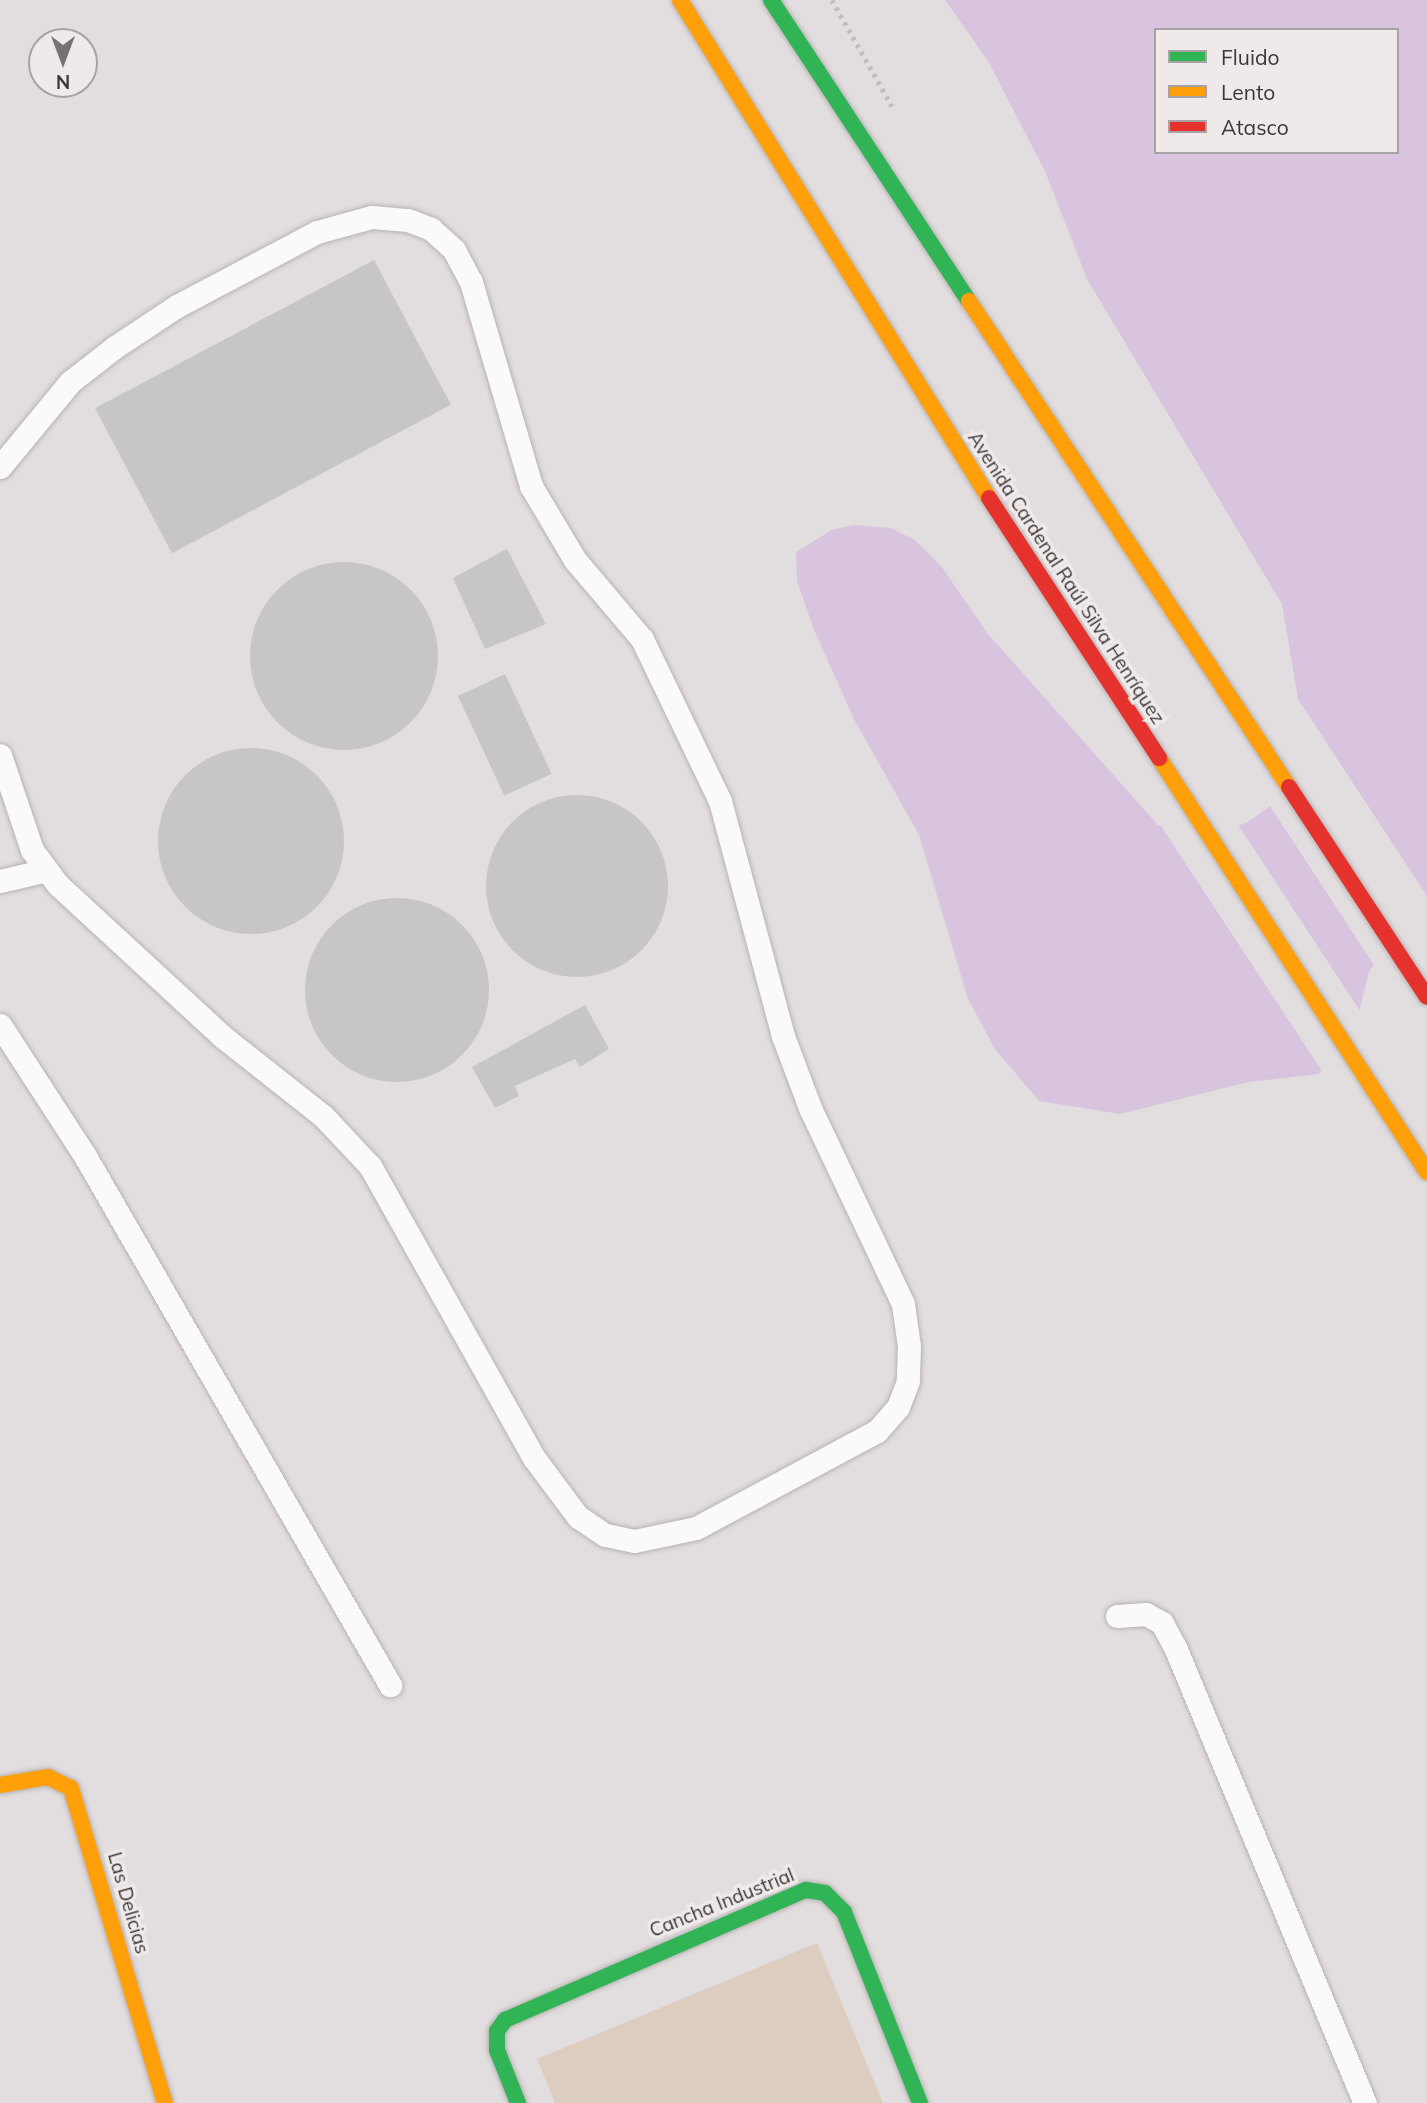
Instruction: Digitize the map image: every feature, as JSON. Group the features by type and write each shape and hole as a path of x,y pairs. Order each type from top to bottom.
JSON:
{"main road":[{"name":"Avenida Cardenal Raúl Silva Henríquez","path":"680,0 905,368 1427,1172"},
{"path":"771,0 1427,997"},
{"name":"Las Delicias","path":"0,1785 48,1776 71,1788 165,2103"},
{"name":"Cancha Industrial","path":"518,2103 496,2050 497,2031 505,2020 806,1890 825,1893 844,1912 920,2103"}],"lane":[{"path":"0,467 70,382 115,347 177,306 317,232 372,217 408,220 431,229 454,250 471,282 531,486 575,560 642,639 720,801 783,1036 903,1304 909,1346 908,1381 898,1407 877,1431 696,1528 634,1541 605,1535 578,1517 534,1458 370,1166 323,1116 223,1037 47,870 15,812 0,755"},
{"path":"0,881 47,870"},
{"path":"0,1026 85,1156 390,1685"},
{"path":"1117,1616 1146,1614 1162,1623 1175,1647 1365,2103"}],"path":[{"path":"832,0 894,108"}],"shaded area":[{"path":"945,0 1427,0 1427,948 1382,952 1369,972 1359,1012 1319,1074 1248,1082 1120,1114 1039,1101 995,1049 968,999 919,835 854,719 814,630 797,581 796,552 832,530 853,525 891,528 915,540 941,566 988,634 1158,825 1221,832 1248,822 1291,791 1307,753 1282,604 1087,279 1045,171 988,61"},
{"path":"817,1943 883,2103 555,2103 537,2059"}],"pier":[{"path":"1292,690 1427,896 1427,951 1385,955 1376,968 1268,803 1288,789 1304,752"},
{"path":"1155,817 1220,829 1237,823 1362,1014 1324,1074"}],"building":[{"path":"374,260 451,405 172,553 95,408"},
{"path":"507,549 546,624 485,649 453,578"},
{"path":"344,562 380,569 410,590 431,620 438,656 431,692 410,722 380,743 344,750 308,743 278,722 257,692 250,656 257,620 278,590 308,569"},
{"path":"505,674 551,774 504,796 458,696"},
{"path":"251,748 286,755 316,776 337,806 344,841 337,876 316,906 286,927 251,934 216,927 186,906 165,876 158,841 165,806 186,776 216,755"},
{"path":"577,795 612,802 642,821 661,851 668,886 661,921 642,951 612,970 577,977 542,970 512,951 493,921 486,886 493,851 512,821 542,802"},
{"path":"397,898 415,899 432,905 448,913 462,925 474,939 482,955 488,972 488,1008 482,1025 474,1041 462,1055 448,1067 432,1075 415,1081 397,1082 379,1081 362,1075 346,1067 332,1055 320,1041 312,1025 306,1008 305,990 306,972 312,955 320,939 332,925 346,913 362,905 379,899"},
{"path":"585,1005 609,1049 580,1067 575,1059 515,1086 519,1096 495,1108 472,1067"}],"traffic: fast":[{"path":"771,0 969,301"},
{"path":"518,2103 497,2050 497,2031 505,2020 806,1890 825,1893 844,1912 920,2103"}],"traffic: slow":[{"path":"680,0 989,498"},
{"path":"969,301 1289,787"},
{"path":"1159,758 1427,1172"},
{"path":"0,1785 48,1777 71,1788 165,2103"}],"traffic: jam":[{"path":"989,498 1159,758"},
{"path":"1289,787 1427,997"}]}
